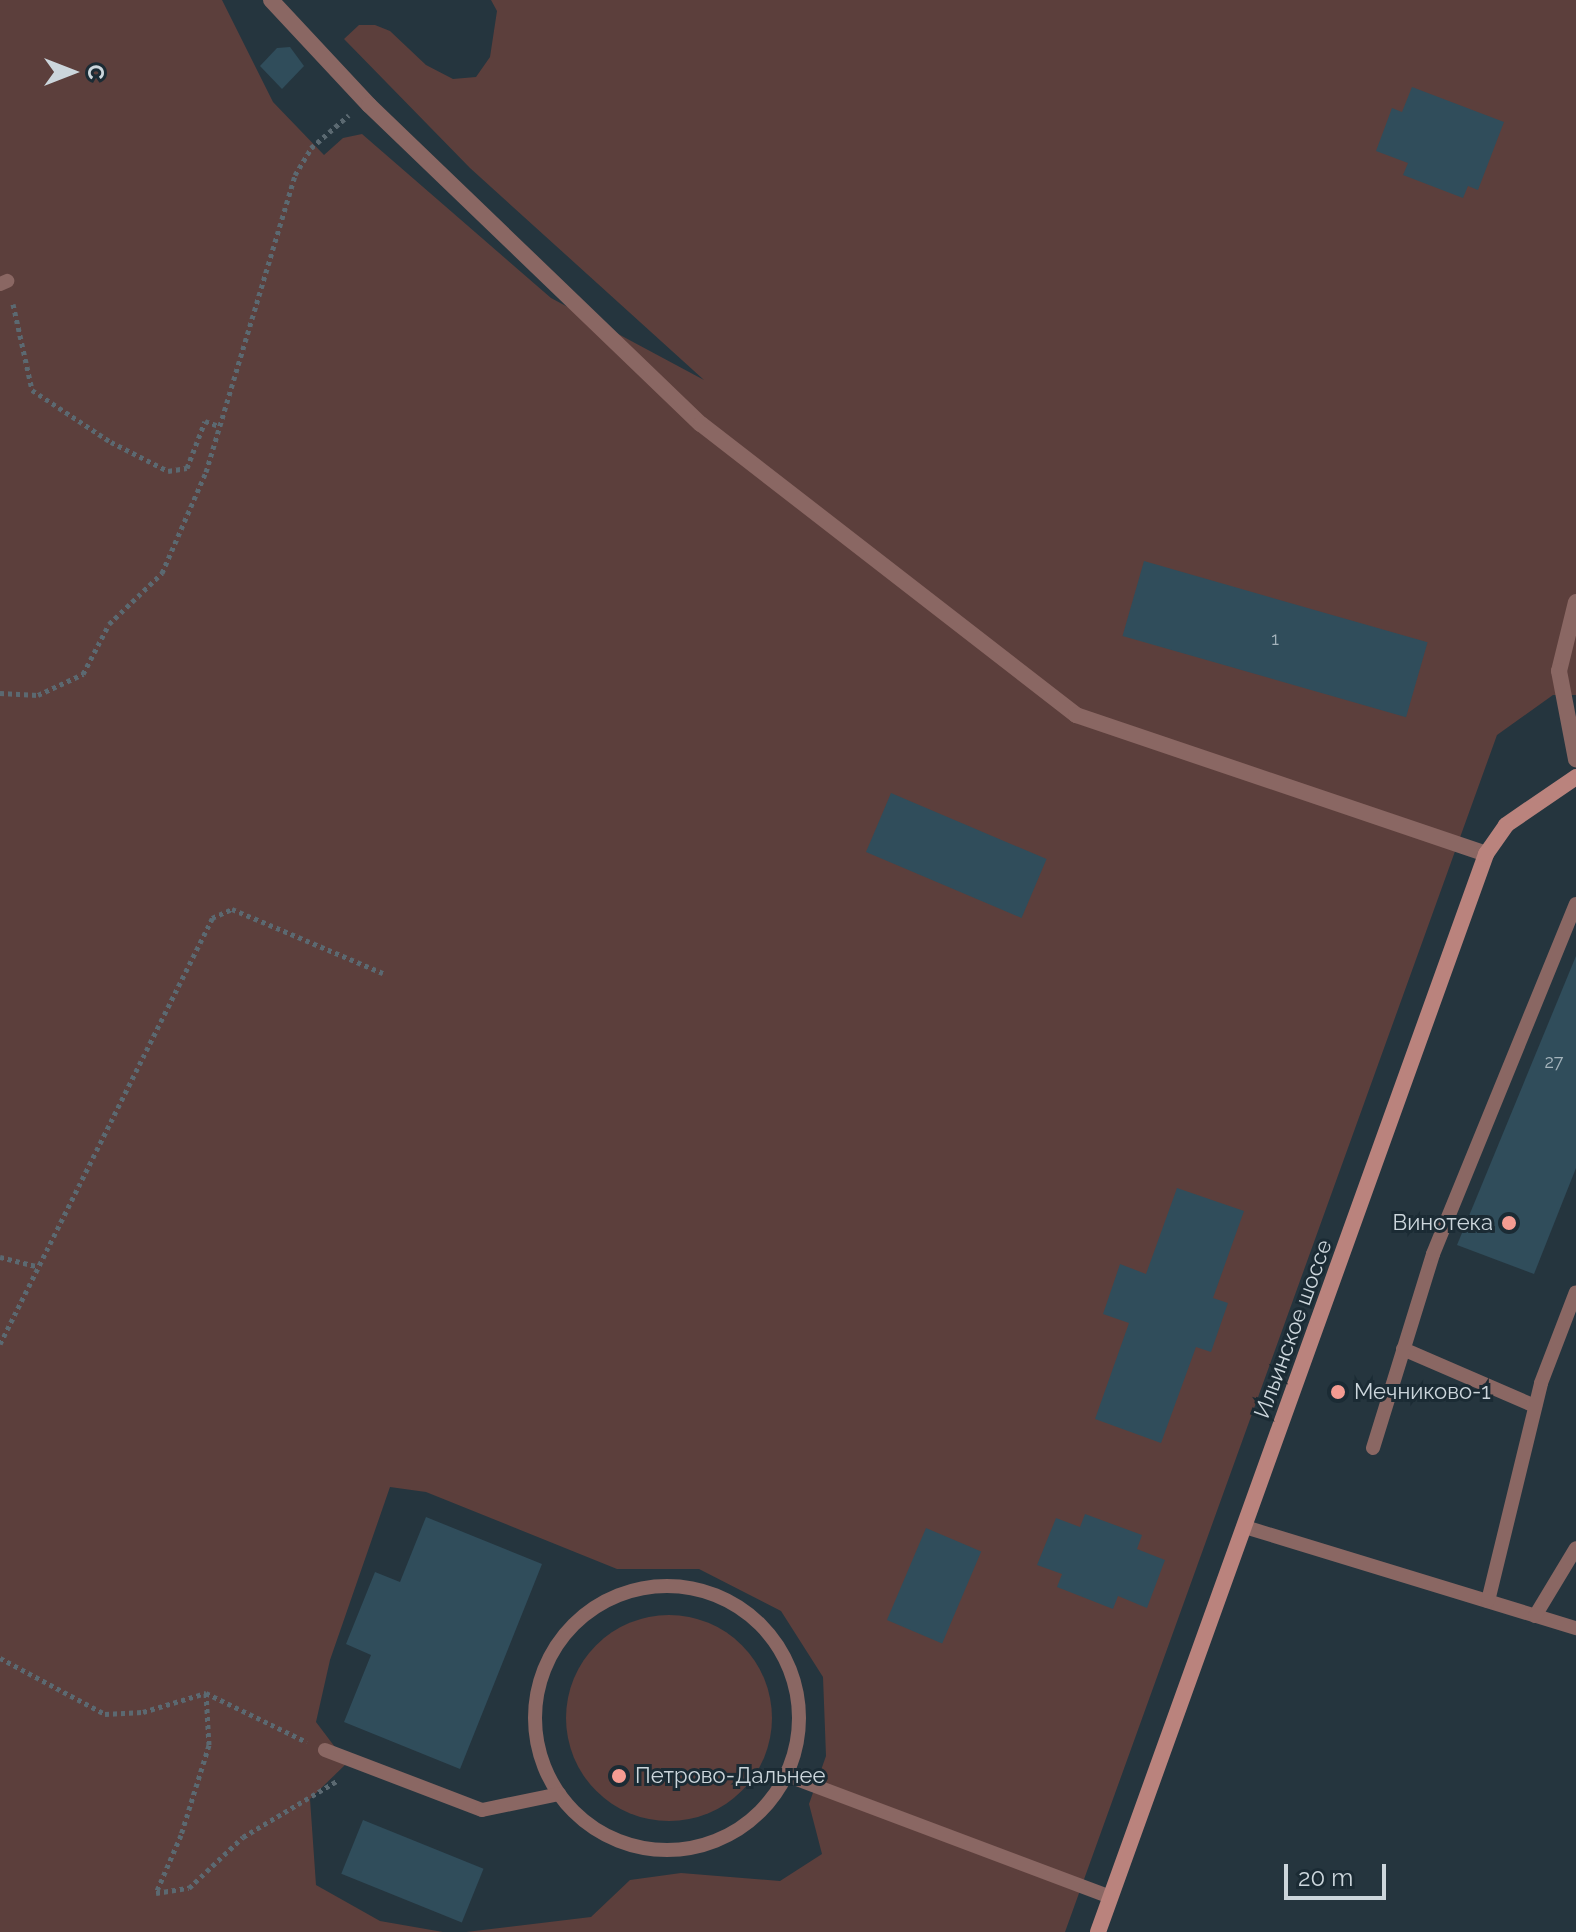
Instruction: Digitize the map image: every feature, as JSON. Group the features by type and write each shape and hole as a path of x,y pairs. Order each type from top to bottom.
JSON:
{"main road":[{"name":"Ильинское шоссе","path":"1098,1932 1486,854 1506,825 1576,777"}],"street":[{"path":"271,0 369,105 701,424 1076,715 1486,854"},
{"path":"1576,602 1559,671 1576,759"}],"lane":[{"path":"1373,1448 1433,1254 1576,904"},
{"path":"1488,1601 1535,1406 1576,1292"},
{"path":"1403,1349 1535,1406"},
{"path":"1245,1527 1576,1628"},
{"path":"1535,1616 1576,1548"},
{"path":"664,1585 714,1594 758,1621 788,1663 799,1714 786,1775 744,1826 709,1843 671,1850 620,1842 576,1814 559,1794 537,1734 537,1696 543,1671 563,1637 590,1610 637,1588 664,1585"},
{"path":"325,1750 482,1810 559,1794"},
{"path":"786,1775 1111,1897"}],"path":[{"path":"0,693 38,695 83,674 109,624 162,573 206,472 295,175 311,148 345,118"},
{"path":"4,282 32,390 111,442 168,471 187,468 205,421 219,426"},
{"path":"0,1344 36,1266 212,918 232,909 326,946 383,973"},
{"path":"0,1257 36,1266"},
{"path":"1,1660 105,1714 143,1712 206,1693 325,1750"},
{"path":"206,1693 209,1745 181,1835 156,1893 189,1888 243,1837 363,1765"}],"shaded area":[{"path":"0,0 222,0 273,102 324,155 343,138 362,134 551,298 704,380 470,168 344,39 359,25 375,25 390,31 426,65 453,79 476,77 490,57 497,11 491,0 1576,0 1576,695 1553,695 1497,735 1065,1932 466,1932 591,1917 630,1880 681,1873 780,1881 822,1854 809,1804 826,1756 823,1677 781,1611 699,1569 617,1569 426,1492 390,1487 330,1660 316,1722 347,1763 310,1799 316,1885 380,1921 443,1932 0,1932"},
{"path":"669,1615 708,1623 742,1645 764,1679 772,1718 764,1757 742,1791 708,1813 669,1821 630,1813 596,1791 574,1757 566,1718 574,1679 596,1645 630,1623"}],"building":[{"path":"290,47 304,66 282,89 260,66 277,48"},
{"path":"1412,87 1504,122 1478,190 1468,186 1463,198 1403,175 1408,163 1376,151 1392,108 1402,112"},
{"path":"1144,561 1428,642 1406,717 1123,636"},
{"path":"891,793 1047,859 1022,918 866,852"},
{"path":"1576,956 1576,1168 1534,1274 1457,1245"},
{"path":"1177,1188 1244,1211 1213,1298 1228,1303 1211,1352 1196,1347 1161,1443 1095,1419 1129,1323 1103,1314 1120,1264 1146,1274"},
{"path":"1085,1514 1142,1535 1137,1549 1165,1560 1147,1608 1118,1596 1113,1609 1057,1587 1062,1574 1037,1565 1056,1518 1080,1527"},
{"path":"426,1517 542,1564 460,1769 344,1722 371,1655 346,1644 375,1572 400,1582"},
{"path":"926,1528 981,1551 942,1643 887,1620"},
{"path":"363,1820 484,1869 462,1922 341,1874"}],"place":[{"name":"Винотека","path":"1509,1223"},
{"name":"Мечниково-1","path":"1338,1392"},
{"name":"Петрово-Дальнее","path":"619,1776"}]}
